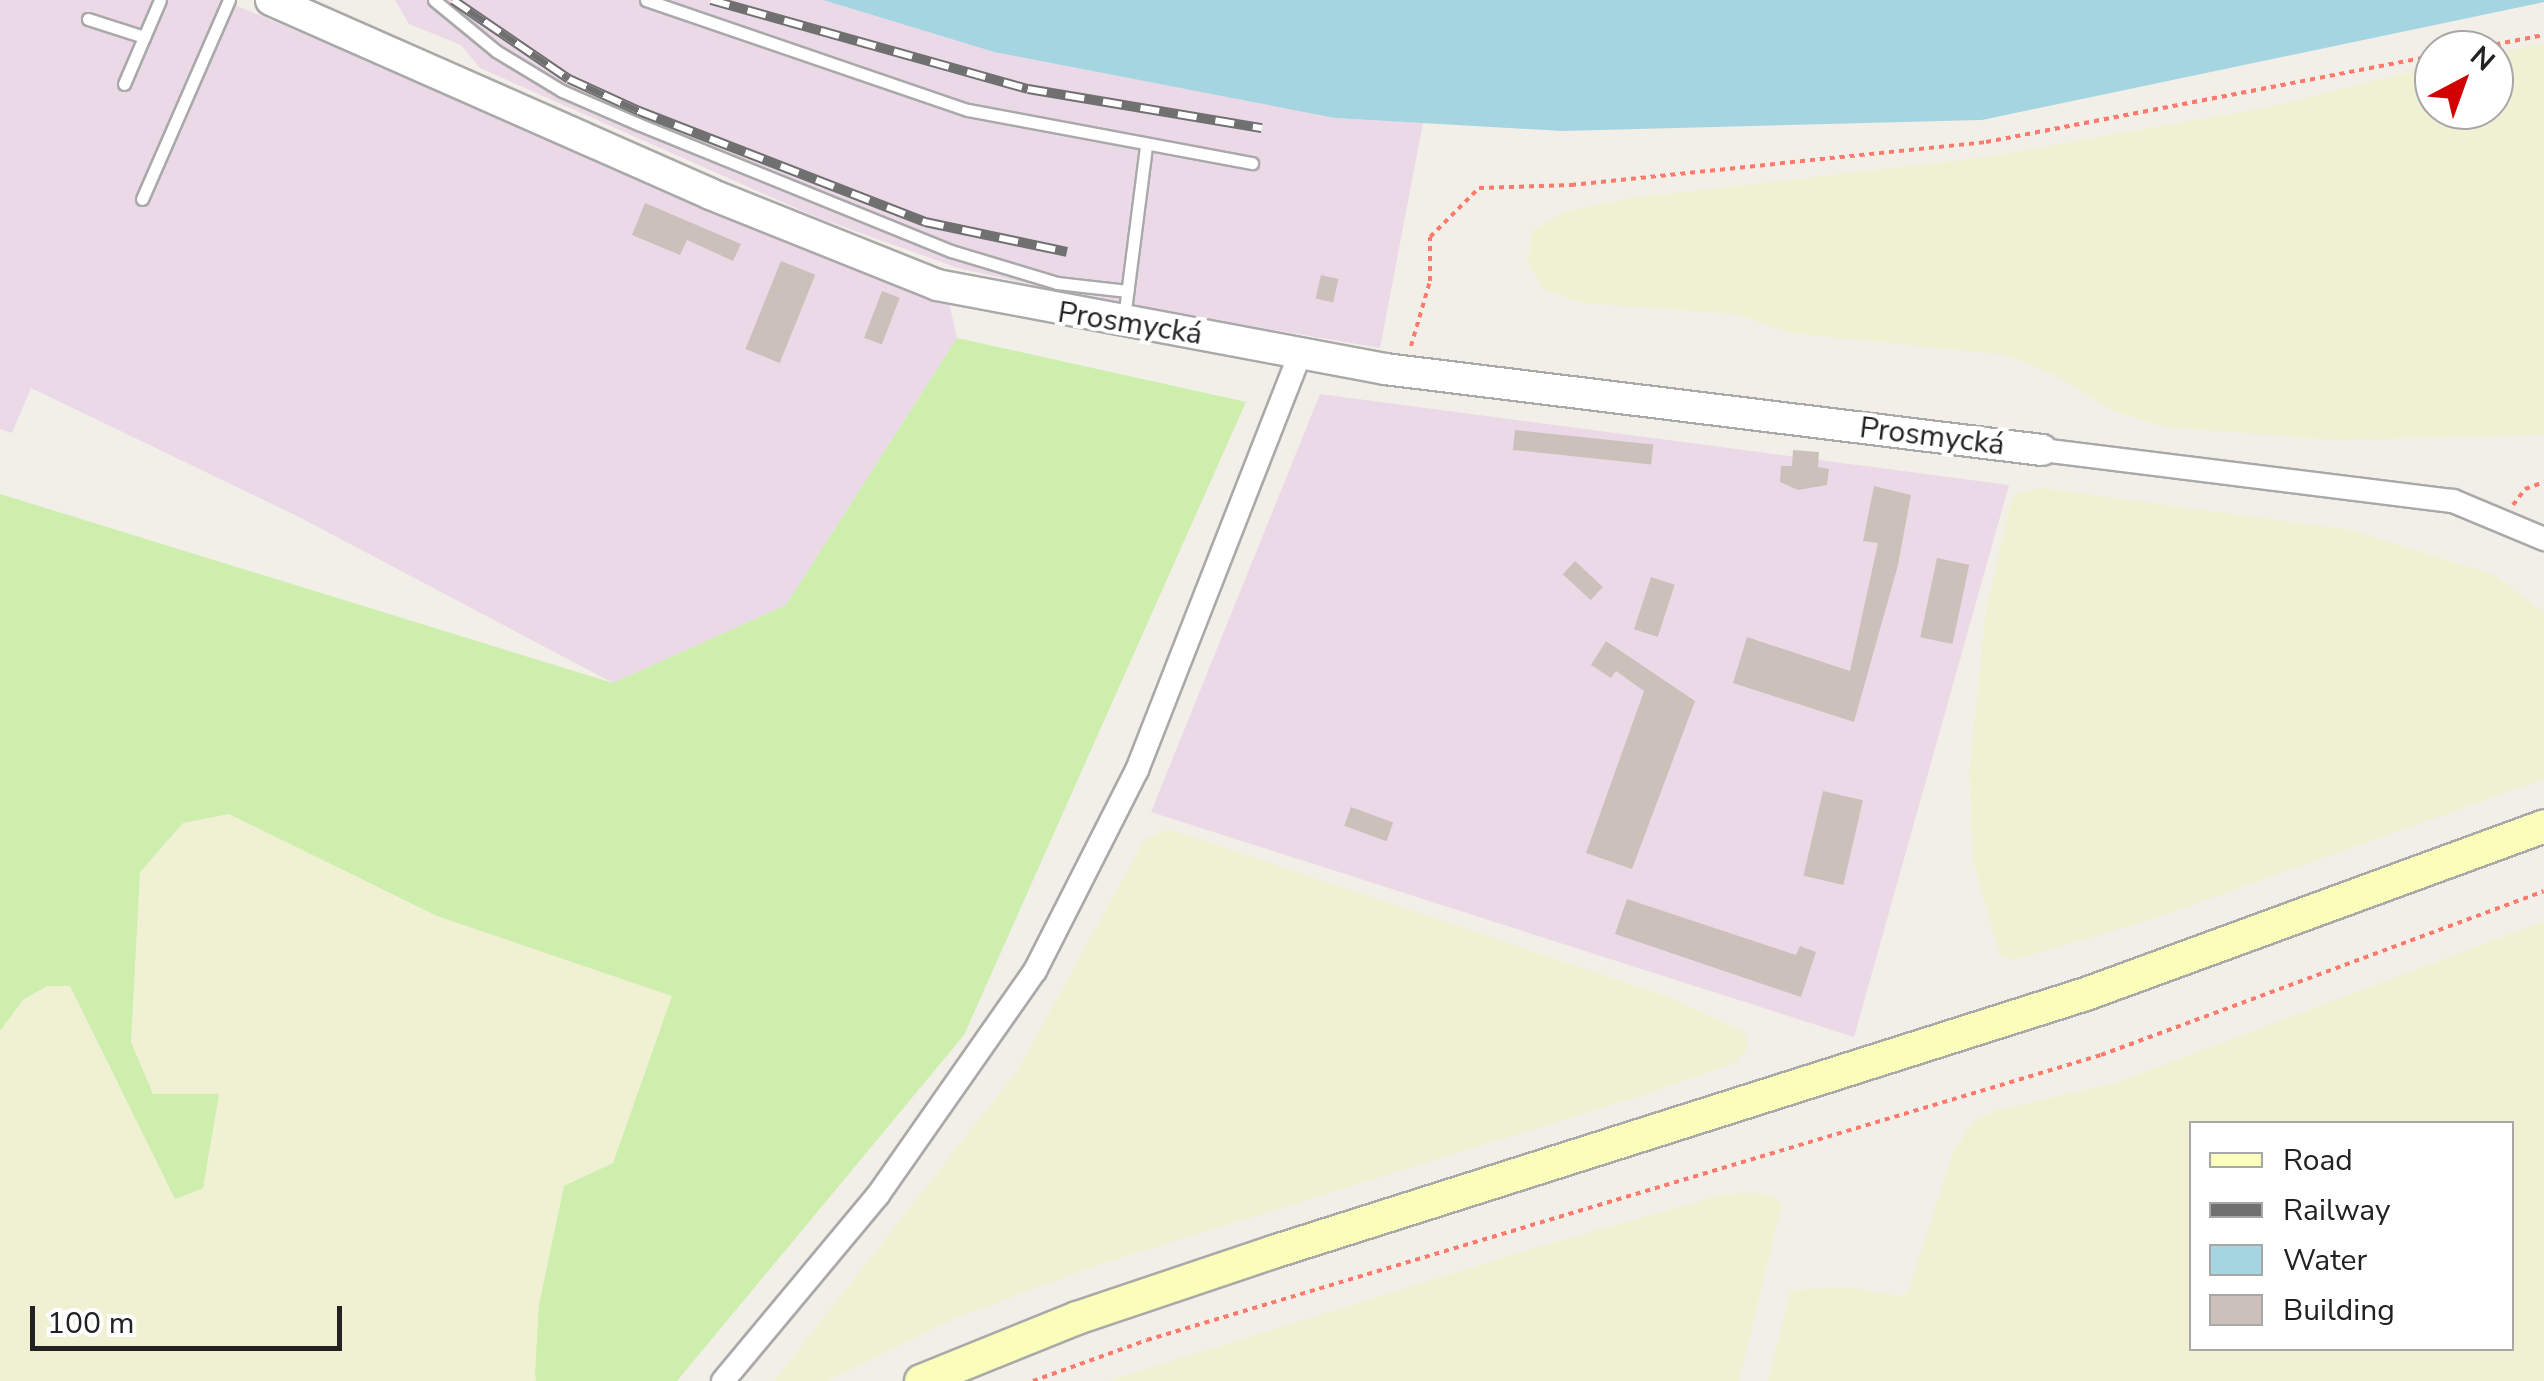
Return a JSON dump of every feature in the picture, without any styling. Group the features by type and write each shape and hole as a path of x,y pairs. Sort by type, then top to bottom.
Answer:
{"main road":[{"path":"921,1381 1060,1324 1273,1252 2086,994 2544,826"}],"street":[{"name":"Prosmycká","path":"271,0 710,194 938,285 1385,369 2042,450"},
{"path":"723,1381 878,1195 1035,971 1137,770 1300,354"},
{"path":"2042,450 2453,501 2504,517 2544,539"}],"lane":[{"path":"124,84 160,0"},
{"path":"142,199 230,0"},
{"path":"436,0 546,81 638,124 951,251 1057,284 1128,291"},
{"path":"646,0 968,110 1146,147 1252,163"},
{"path":"88,19 144,37"},
{"path":"1124,322 1146,147"}],"path":[{"path":"2514,41 2544,35"},
{"path":"1385,369 1410,348 1430,281 1430,237 1479,188 1571,186 1986,142 2414,60"},
{"path":"2504,517 2525,489 2544,482"},
{"path":"1033,1381 1165,1334 2136,1044 2544,891"}],"shaded area":[{"path":"0,0 223,0 949,302 957,338 786,605 613,683 299,517 31,388 12,433 0,429"},
{"path":"395,0 823,0 994,52 1336,118 1423,123 1380,348 1103,301 958,268 816,217 480,68 461,45 409,24"},
{"path":"1320,394 2009,485 1854,1037 1151,812"}],"green space":[{"path":"2544,43 2544,435 2337,440 2165,427 2113,411 2055,375 2006,355 1791,333 1735,314 1582,303 1544,289 1528,264 1532,231 1563,212 1633,198 1987,157 2269,107 2414,71 2414,130 2514,130 2514,50"},
{"path":"957,338 1246,402 964,1035 677,1381 536,1381 535,1373 539,1305 564,1186 613,1163 672,996 437,916 229,814 183,823 140,872 131,1042 153,1094 219,1094 203,1188 175,1199 70,986 47,986 23,1000 0,1031 0,494 613,683 786,605"},
{"path":"2042,488 2351,530 2495,575 2544,612 2544,779 2150,920 2013,960 2000,956 1973,861 1969,774 1986,611 2011,501 2018,493"},
{"path":"229,814 437,916 673,996 613,1163 564,1186 539,1305 536,1381 0,1381 0,1031 23,1001 47,986 70,986 174,1198 153,1094 131,1042 140,872 183,823"},
{"path":"1168,829 1667,996 1745,1032 1747,1049 1735,1063 1637,1097 1095,1266 956,1318 827,1381 774,1381 1017,1071 1144,840"},
{"path":"2544,921 2544,1381 1768,1381 1791,1290 1846,1287 1901,1296 1909,1289 1953,1152 1973,1122 1994,1111 2115,1083"},
{"path":"1724,1194 1770,1194 1782,1204 1739,1381 1107,1381 1537,1247"}],"water":[{"path":"823,0 2544,2 1982,120 1563,131 1335,118 994,52"}],"building":[{"path":"645,203 741,244 733,261 687,240 680,255 632,235"},
{"path":"781,261 815,275 780,363 745,349"},
{"path":"1321,275 1339,279 1333,302 1316,298"},
{"path":"882,291 900,298 882,344 864,338"},
{"path":"1515,430 1653,445 1651,464 1513,450"},
{"path":"1793,450 1819,452 1818,467 1829,469 1827,485 1798,490 1780,482 1781,466 1792,466"},
{"path":"1874,486 1911,495 1898,565 1854,722 1733,683 1747,637 1850,671 1878,543 1863,541"},
{"path":"1937,558 1969,565 1952,644 1920,637"},
{"path":"1575,561 1603,587 1591,600 1563,574"},
{"path":"1651,577 1675,585 1658,637 1634,629"},
{"path":"1606,641 1695,701 1632,869 1586,853 1644,691 1616,671 1611,678 1591,665"},
{"path":"1823,791 1863,800 1843,885 1803,876"},
{"path":"1351,807 1393,822 1386,841 1344,826"},
{"path":"1627,899 1796,955 1800,946 1816,952 1801,997 1615,934"}],"railway":[{"path":"453,0 569,79 639,111 925,222 1067,252"},
{"path":"711,0 1028,89 1262,128"}]}
